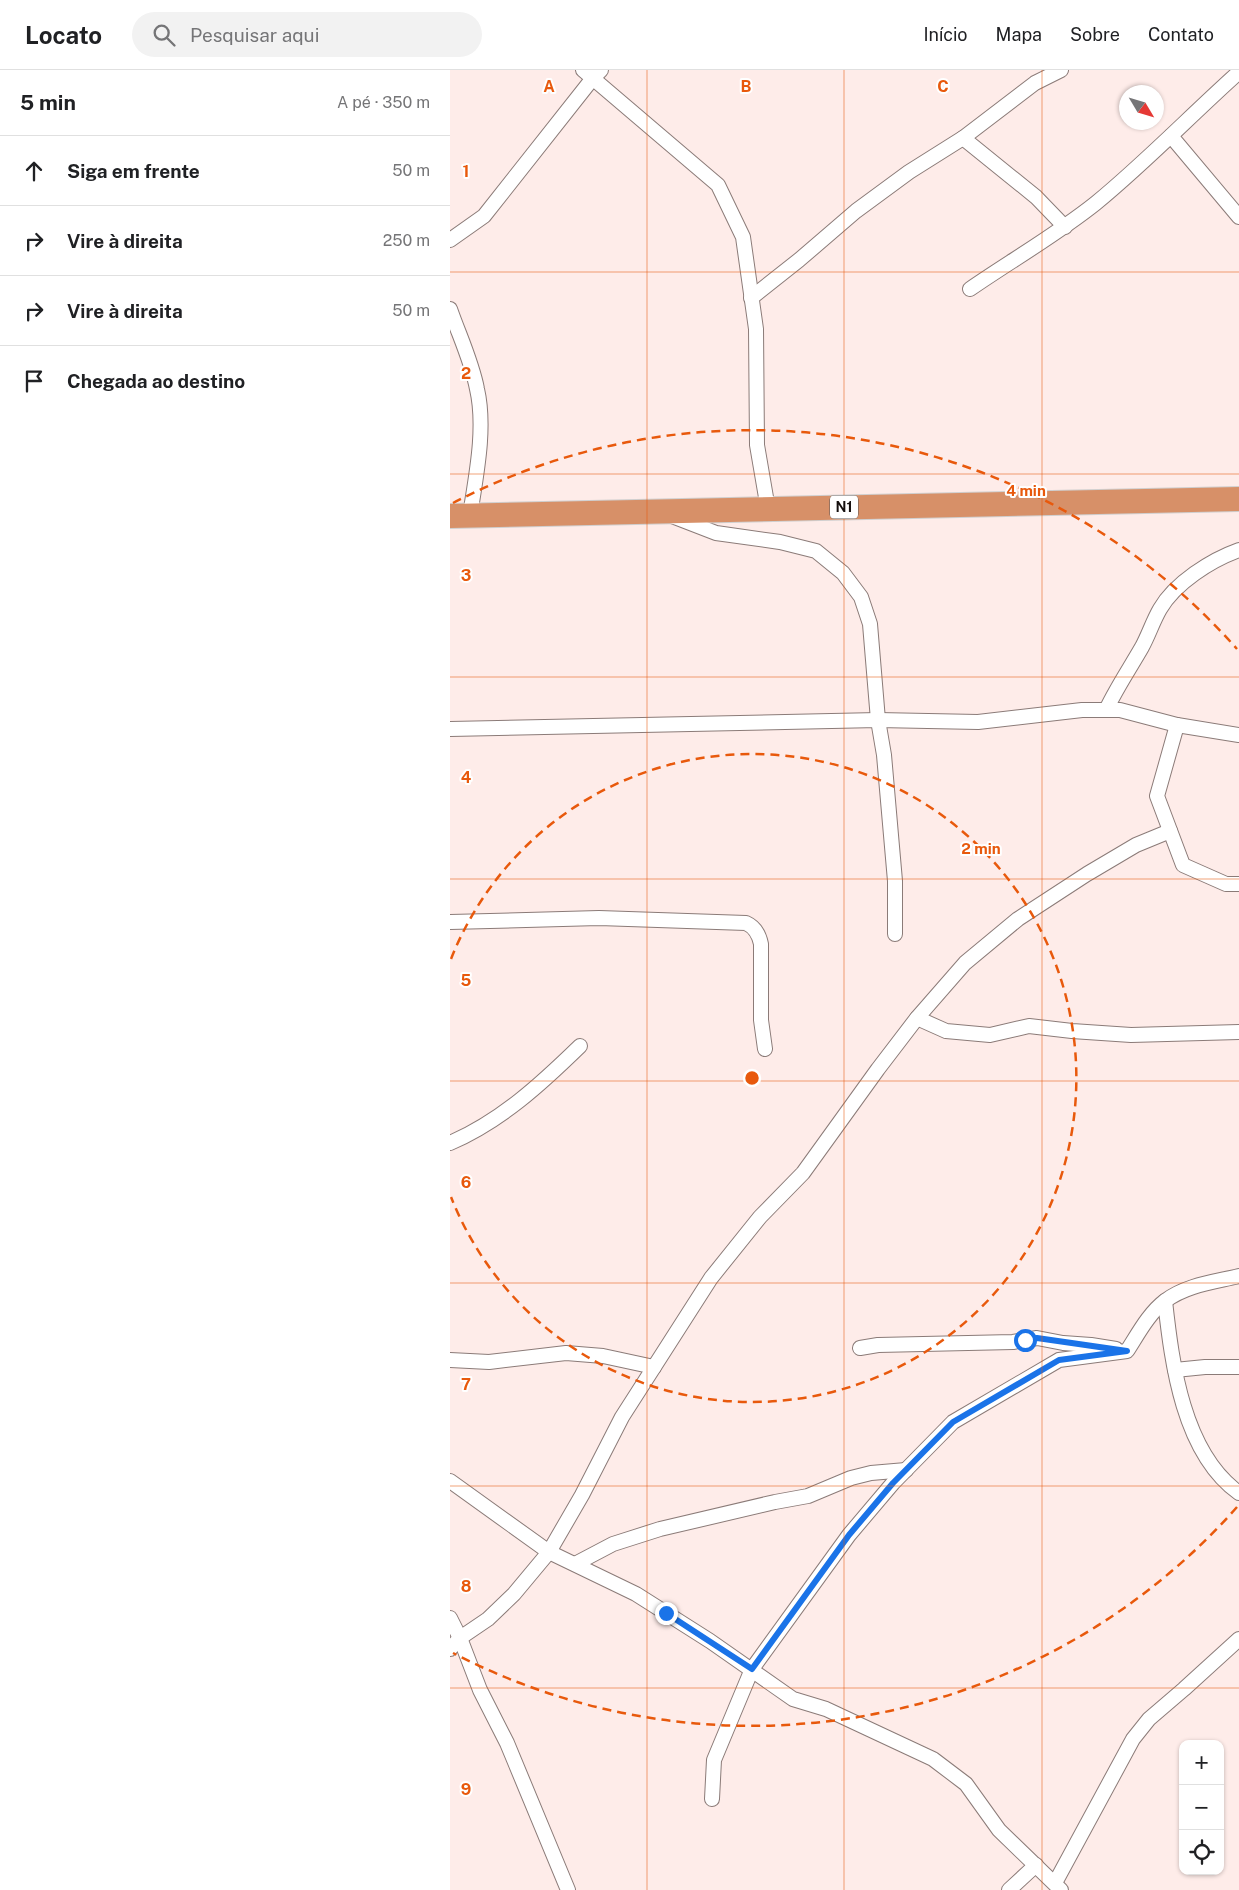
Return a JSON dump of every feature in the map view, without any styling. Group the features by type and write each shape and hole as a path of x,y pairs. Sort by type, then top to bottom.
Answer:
{"highway":[{"name":"N1","path":"460,516 1239,499"}],"street":[{"path":"751,298 856,211 909,172 963,138 1035,83 1061,70"},
{"path":"970,289 1065,227 1136,170 1239,72"},
{"path":"450,240 484,216 592,73 718,185 743,237 756,329 757,445 768,509"},
{"path":"1171,136 1239,217"},
{"path":"963,138 1036,197 1065,227"},
{"path":"450,309 477,389 480,407 477,470 460,516"},
{"path":"658,511 716,533 780,542 816,551 831,562 852,584 861,597 870,624 878,720 884,755 895,881 895,934"},
{"path":"1106,710 1120,681 1141,648 1160,609 1169,596 1194,574 1239,550"},
{"path":"450,729 878,720 978,722 1082,710 1120,710 1177,725 1239,735"},
{"path":"1177,725 1157,796 1170,831 1184,865 1226,884 1239,884"},
{"path":"450,1649 460,1638 488,1618 514,1594 549,1552 582,1495 622,1417 711,1278 760,1217 803,1173 917,1018 965,963 1018,919 1136,845 1170,831"},
{"path":"450,922 599,918 746,923 752,926 759,935 761,944 761,1020 765,1049"},
{"path":"917,1018 946,1031 990,1035 1029,1026 1131,1035 1239,1032"},
{"path":"450,1143 504,1113 524,1098 580,1046"},
{"path":"712,1799 714,1760 752,1669 849,1535 906,1470 953,1422 1059,1360 1127,1351 1151,1315 1165,1301 1192,1287 1239,1276"},
{"path":"1165,1301 1172,1360 1194,1435 1209,1461 1228,1485 1239,1492"},
{"path":"860,1348 1013,1342 1037,1338 1127,1351"},
{"path":"450,1360 489,1362 566,1354 602,1356 654,1367"},
{"path":"1175,1370 1205,1367 1239,1367"},
{"path":"575,1564 613,1544 660,1530 774,1502 808,1496 851,1478 871,1473 906,1470"},
{"path":"450,1482 549,1552 636,1594 752,1669 793,1699 826,1709 933,1759 966,1784 1000,1830 1058,1887 1133,1739 1148,1719 1239,1639"},
{"path":"450,1618 460,1638 480,1690 507,1743 568,1890"},
{"path":"1009,1890 1036,1865"}],"route":[{"path":"666,1613 752,1669 849,1535 893,1483 953,1422 1059,1360 1127,1351 1092,1344 1063,1343 1037,1338 1025,1340"}]}
